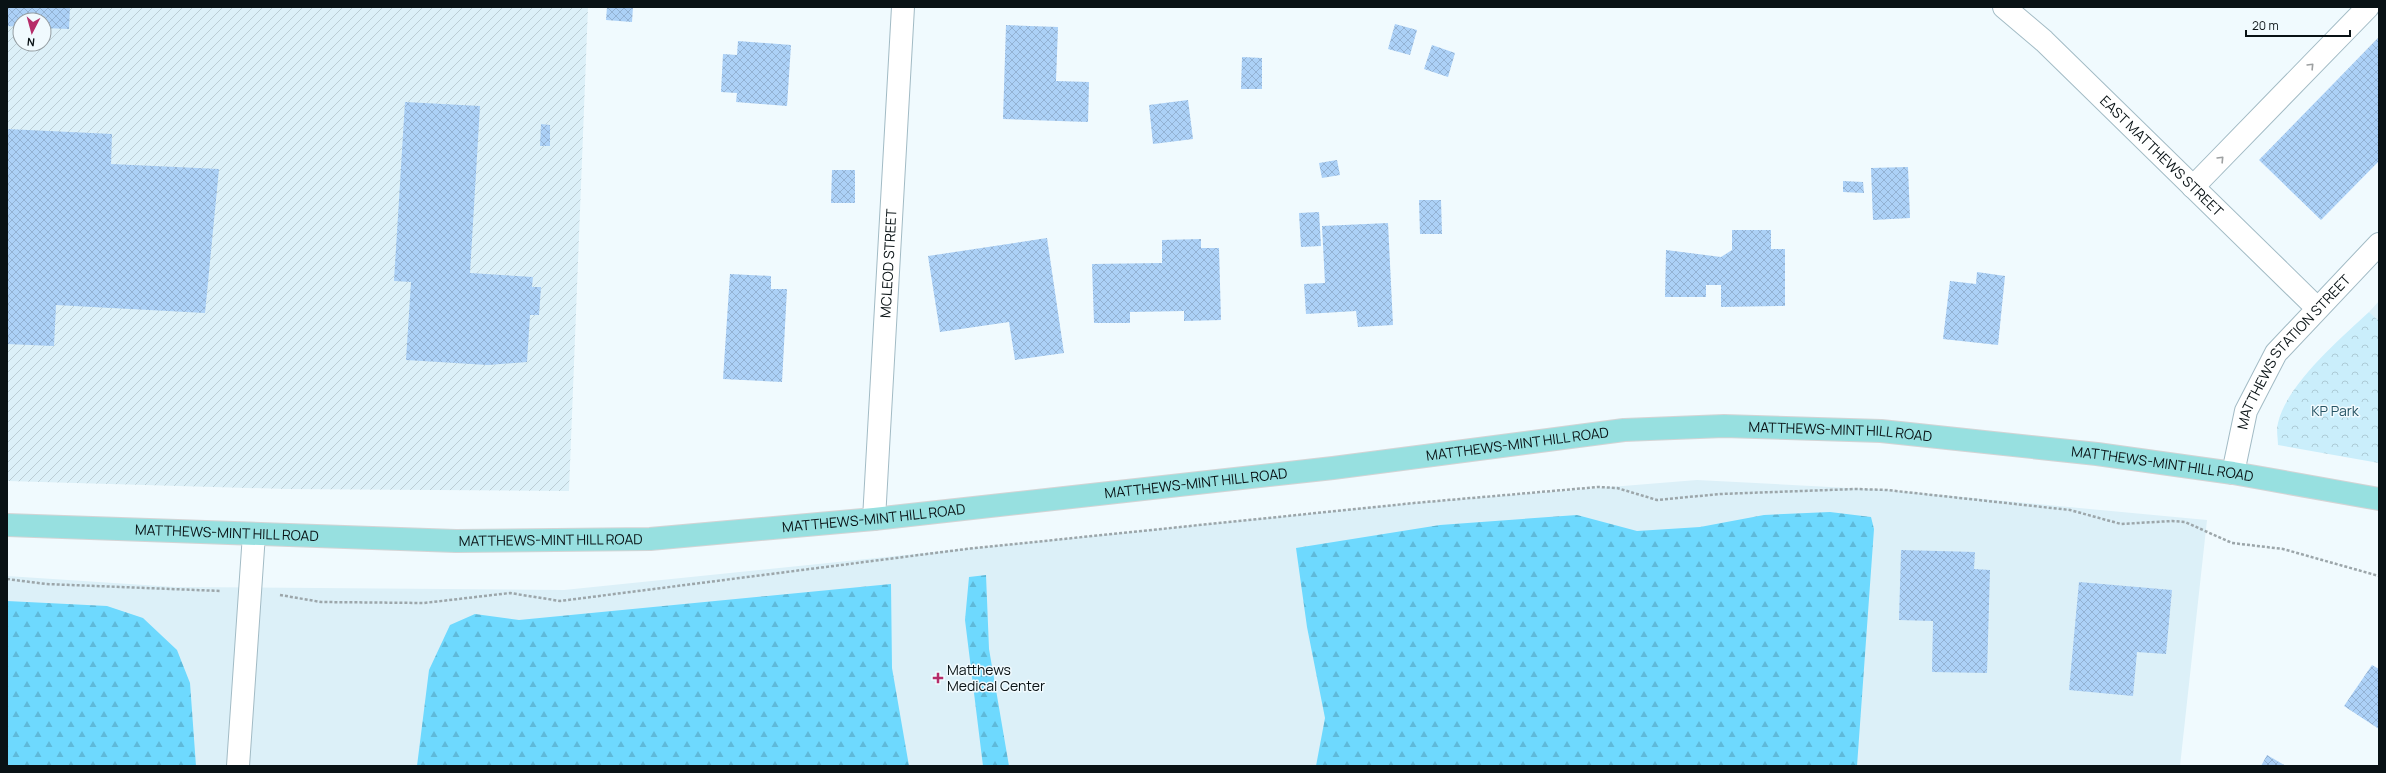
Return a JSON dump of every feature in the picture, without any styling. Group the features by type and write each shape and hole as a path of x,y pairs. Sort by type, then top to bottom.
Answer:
{"main road":[{"name":"MATTHEWS-MINT HILL ROAD","path":"7,525 456,541 650,539 874,519 1333,468 1624,430 1724,426 1881,431 2097,454 2233,473 2379,500"}],"street":[{"name":"MCLEOD STREET","path":"874,519 903,7"},
{"name":"EAST MATTHEWS STREET","path":"2004,7 2044,41 2317,308"},
{"path":"2193,187 2368,7"},
{"name":"MATTHEWS STATION STREET","path":"2233,473 2246,411 2276,353 2379,244"},
{"path":"238,766 254,534"}],"path":[{"path":"286,595 321,602 424,603 510,593 560,602 974,548 1414,503 1598,487 1617,488 1657,500 1720,494 1856,489 1887,490 2070,510 2121,524 2172,520 2185,522 2232,543 2283,550 2379,576"},
{"path":"7,579 46,584 210,591"}],"shaded area":[{"path":"7,7 588,7 569,491 286,489 7,481"},
{"path":"2379,301 2379,321 2369,312"},
{"name":"Matthews Medical Center","path":"1697,480 1887,490 2207,520 2180,766 7,766 7,576 175,587 564,590 1414,503"}],"green space":[{"name":"KP Park","path":"2369,312 2379,321 2379,463 2278,445 2278,423 2283,408 2292,393 2316,363"},
{"path":"1830,512 1871,517 1874,529 1857,766 1316,766 1325,718 1307,627 1296,548 1440,525 1577,515 1637,531 1700,527 1764,515"},
{"path":"986,575 989,649 1009,766 983,766 965,620 969,577"},
{"path":"891,584 892,668 909,766 417,766 429,670 450,625 475,614 519,620"},
{"path":"7,601 107,606 143,618 177,650 190,683 196,766 7,766"}],"building":[{"path":"7,7 70,7 69,29 52,28 52,12 12,12 12,26 7,26"},
{"path":"607,7 633,7 632,22 606,20"},
{"path":"1395,24 1417,30 1410,55 1388,49"},
{"path":"1006,25 1058,27 1056,81 1089,82 1088,122 1003,119"},
{"path":"2379,37 2379,161 2321,220 2259,160"},
{"path":"738,41 791,45 787,106 736,102 737,93 721,92 723,54 737,55"},
{"path":"1432,45 1455,53 1448,77 1424,69"},
{"path":"1242,57 1262,58 1262,89 1241,89"},
{"path":"1188,100 1193,139 1153,144 1149,105"},
{"path":"405,102 480,106 470,273 533,277 532,287 541,287 539,315 530,315 527,362 488,365 406,360 411,282 394,281"},
{"path":"541,124 550,125 550,146 540,146"},
{"path":"7,129 112,134 111,164 219,169 205,313 56,305 54,346 7,344"},
{"path":"1337,160 1340,175 1322,178 1319,163"},
{"path":"1908,167 1910,218 1873,220 1871,168"},
{"path":"832,170 855,170 855,203 831,203"},
{"path":"1843,181 1863,182 1864,193 1843,192"},
{"path":"1419,200 1441,200 1442,234 1420,234"},
{"path":"1319,212 1321,246 1301,247 1299,213"},
{"path":"1388,223 1393,325 1358,327 1356,311 1306,314 1304,284 1325,283 1322,226"},
{"path":"1732,230 1771,230 1771,249 1785,249 1785,306 1721,307 1721,285 1706,285 1706,297 1665,297 1666,250 1721,257 1732,250"},
{"path":"1047,238 1064,353 1015,360 1009,322 940,332 928,256"},
{"path":"1201,239 1201,248 1219,248 1221,320 1184,321 1184,311 1130,312 1130,323 1094,323 1092,264 1162,263 1162,240"},
{"path":"1977,272 2005,276 1998,345 1943,339 1950,281 1976,284"},
{"path":"730,274 771,276 771,289 787,289 782,382 723,379"},
{"path":"1901,550 1975,552 1974,569 1990,570 1987,673 1932,672 1933,621 1899,620"},
{"path":"2079,582 2172,590 2166,654 2137,652 2133,696 2069,690"},
{"path":"2372,665 2379,669 2379,729 2344,706"},
{"path":"2267,755 2286,766 2261,766"}],"place":[{"name":"Matthews Medical Center","path":"938,678"}]}
